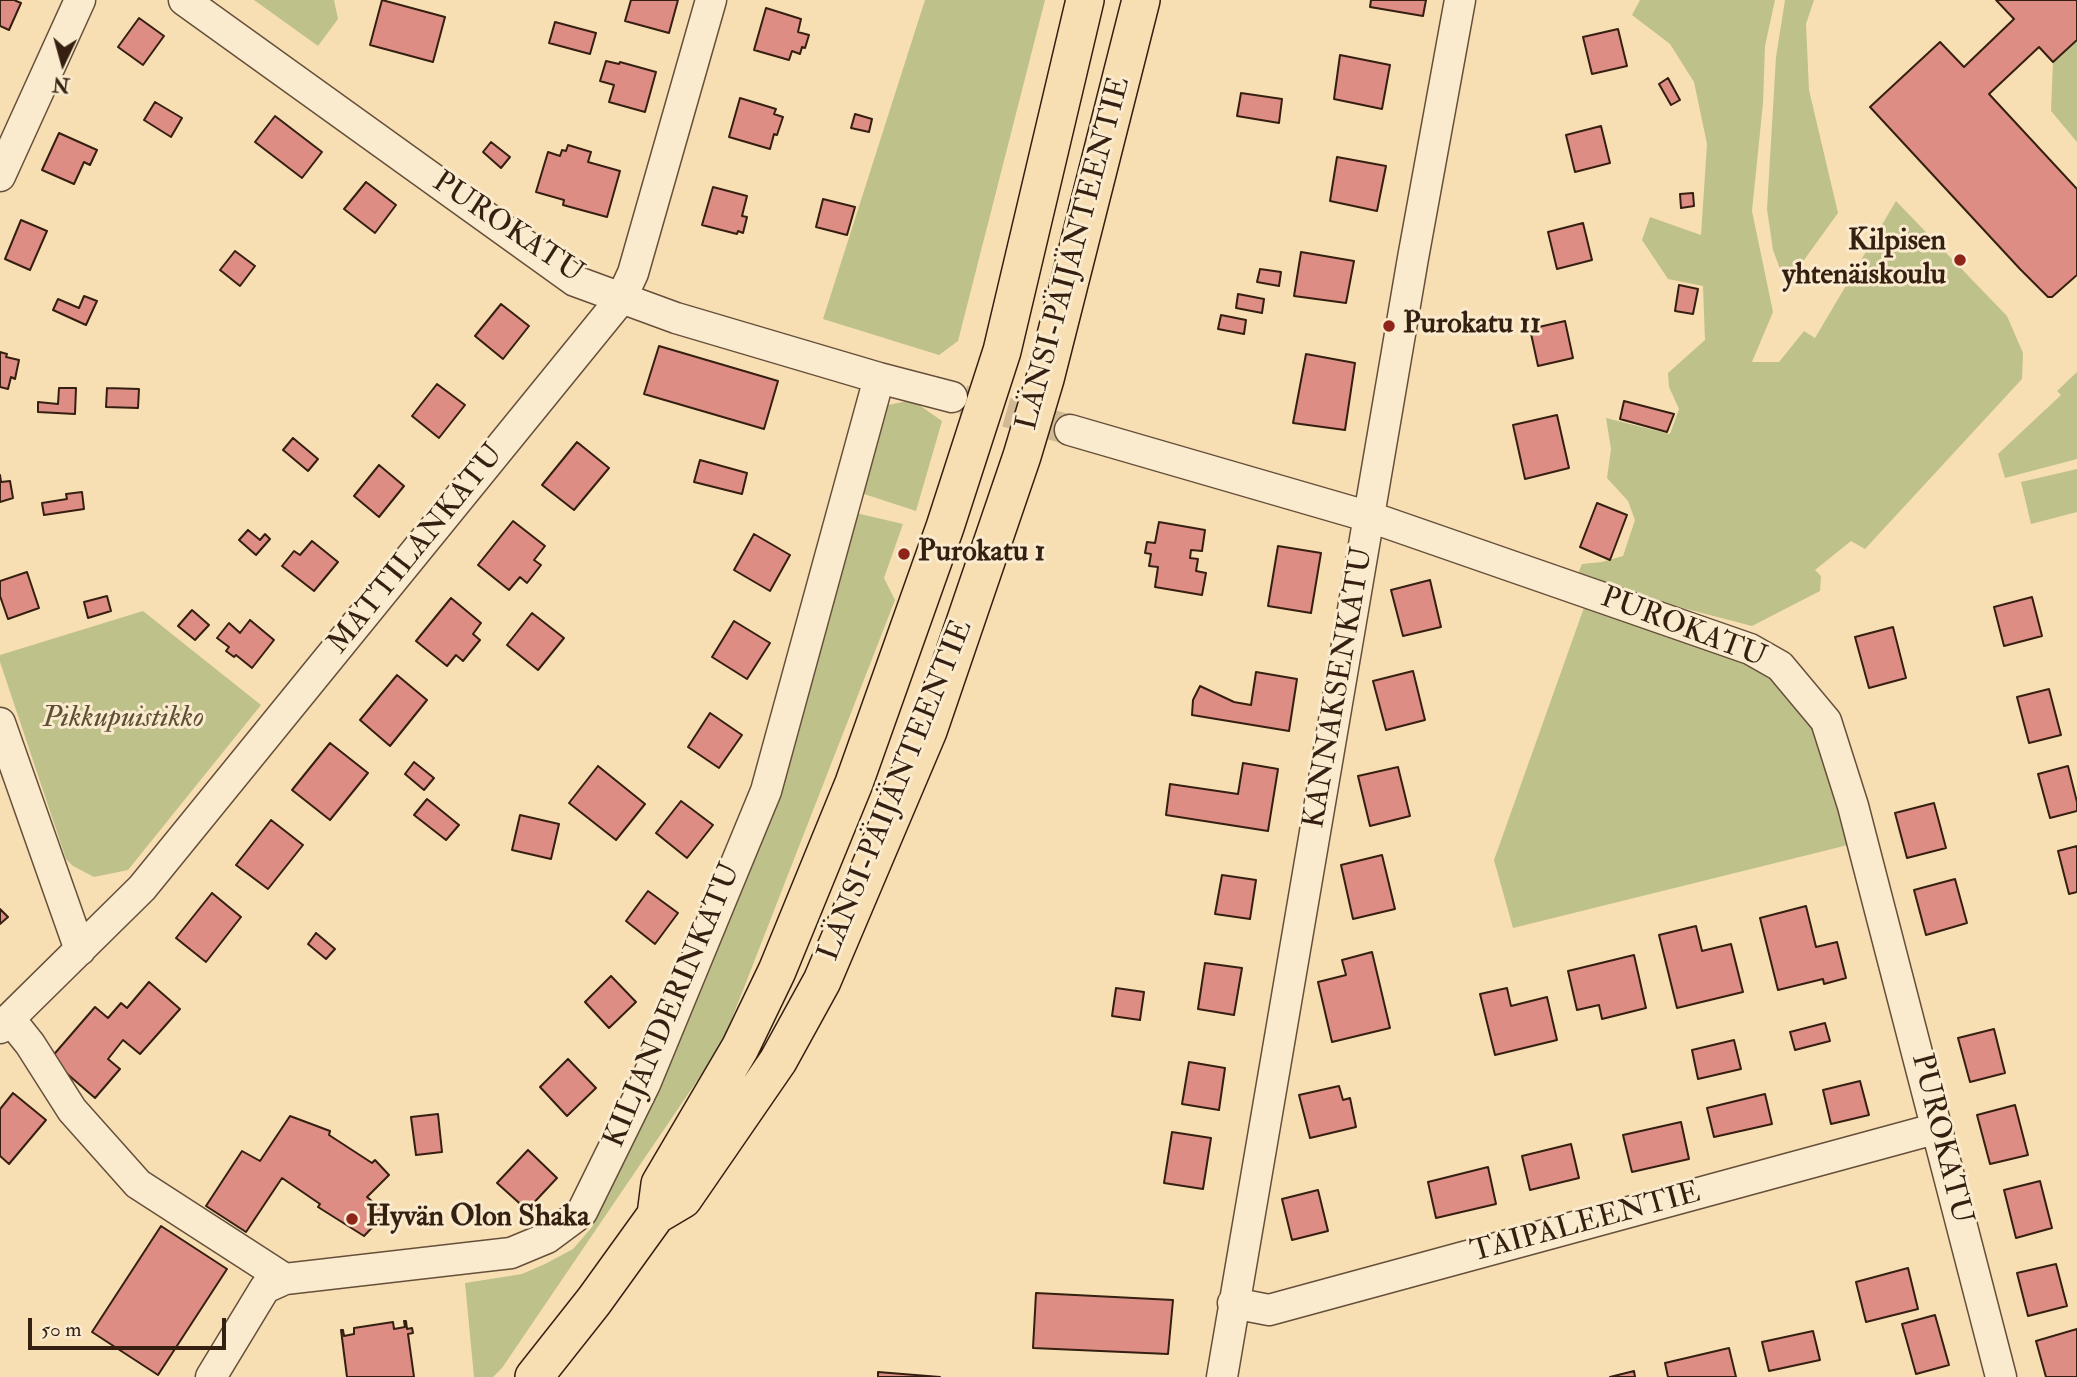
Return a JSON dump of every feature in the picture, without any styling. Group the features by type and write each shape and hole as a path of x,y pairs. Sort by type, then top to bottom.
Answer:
{"main road":[{"name":"LÄNSI-PÄIJÄNTEENTIE","path":"656,1215 660,1184 740,1048 777,971 854,783 945,527 1002,351 1085,0"},
{"name":"LÄNSI-PÄIJÄNTEENTIE","path":"534,1377 594,1301 656,1215 683,1199 778,1061 822,981 928,730 1017,469 1045,379 1141,0"}],"street":[{"path":"0,176 80,0"},
{"name":"PUROKATU","path":"184,0 575,281 676,318 952,397"},
{"name":"MATTILANKATU","path":"5,1023 142,888 621,299 633,273 711,0"},
{"name":"KANNAKSENKATU","path":"1222,1377 1460,0"},
{"name":"KILJANDERINKATU","path":"285,1279 511,1254 547,1238 582,1212 645,1084 766,791 879,378"},
{"name":"PUROKATU","path":"1070,430 1370,517 1750,649 1780,666 1826,721 1853,806 2001,1377"},
{"path":"0,723 80,950"},
{"path":"5,1023 30,1044 72,1110 138,1184 285,1279"},
{"name":"TAIPALEENTIE","path":"1233,1303 1269,1310 1938,1128"},
{"path":"211,1377 265,1288 285,1279"}],"green space":[{"path":"254,0 334,0 338,19 318,46"},
{"path":"925,0 1045,0 958,341 939,355 823,319"},
{"path":"1640,0 1775,0 1765,46 1763,103 1752,211 1773,312 1752,362 1779,362 1804,331 1815,338 1896,201 2007,316 2023,353 2022,379 1865,549 1851,541 1815,570 1821,576 1820,591 1752,626 1602,587 1577,576 1582,564 1623,556 1635,520 1628,501 1607,478 1611,449 1606,418 1670,434 1679,409 1669,387 1668,373 1705,340 1703,286 1668,279 1642,240 1650,217 1701,235 1707,144 1694,82 1670,44 1632,15"},
{"path":"1785,0 1814,0 1806,24 1809,90 1838,213 1786,285 1773,250 1767,209 1776,57"},
{"path":"2077,40 2077,142 2051,111 2053,62"},
{"path":"2077,372 2077,459 2005,478 1998,454 2061,395 2057,391"},
{"path":"912,400 942,421 916,511 861,493 879,407"},
{"path":"2077,469 2077,512 2031,524 2021,482"},
{"path":"856,513 903,524 884,578 895,600 722,1044 502,1368 493,1377 474,1377 465,1283 522,1274 545,1264 573,1249 592,1227"},
{"path":"1586,602 1737,656 1775,676 1819,732 1848,845 1513,928 1494,860"},
{"name":"Pikkupuistikko","path":"143,611 261,705 128,870 94,877 73,866 66,859 0,662 0,655"}],"building":[{"path":"0,0 21,3 9,30 0,26"},
{"path":"382,0 445,17 433,62 370,45"},
{"path":"631,0 678,0 669,33 625,21"},
{"path":"1371,0 1426,0 1423,16 1370,7"},
{"name":"Kilpisen yhtenäiskoulu","path":"1996,0 2077,0 2077,40 2053,62 2039,47 1989,94 2077,189 2077,275 2052,297 2048,297 2020,269 1870,107 1940,42 1964,67 2014,19"},
{"path":"766,8 801,19 798,32 809,35 800,54 792,51 789,60 754,50"},
{"path":"139,18 164,36 143,65 118,47"},
{"path":"555,22 596,33 590,54 549,43"},
{"path":"1618,29 1627,66 1592,74 1583,37"},
{"path":"1340,55 1390,65 1382,109 1334,99"},
{"path":"606,61 656,72 645,112 609,102 614,85 600,81"},
{"path":"1668,78 1680,100 1671,105 1659,84"},
{"path":"1241,93 1282,99 1279,123 1237,116"},
{"path":"740,98 776,109 774,114 783,117 770,149 729,137"},
{"path":"155,102 182,118 171,137 144,120"},
{"path":"855,114 872,119 869,132 851,128"},
{"path":"275,116 322,152 302,178 255,142"},
{"path":"1601,126 1610,163 1575,172 1566,135"},
{"path":"59,133 97,150 90,165 84,162 74,184 42,170"},
{"path":"491,142 510,157 501,168 483,152"},
{"path":"568,145 591,152 588,162 620,171 607,217 563,205 564,200 536,192 548,152 560,156"},
{"path":"1337,157 1386,166 1377,211 1330,201"},
{"path":"366,182 396,205 375,233 344,209"},
{"path":"713,187 747,196 742,216 747,217 743,233 738,231 737,234 702,225"},
{"path":"1693,193 1694,206 1681,208 1680,194"},
{"path":"823,199 855,207 847,235 816,227"},
{"path":"21,220 47,231 30,270 5,259"},
{"path":"1583,223 1592,260 1557,269 1548,232"},
{"path":"235,251 255,266 240,286 220,270"},
{"path":"1301,252 1354,261 1346,303 1294,296"},
{"path":"1260,269 1281,272 1279,286 1257,282"},
{"path":"1679,285 1698,289 1693,314 1675,311"},
{"path":"1238,294 1264,299 1262,313 1236,308"},
{"path":"84,296 97,301 86,325 53,310 58,299 79,308"},
{"path":"501,304 529,326 503,359 475,336"},
{"path":"1221,315 1246,320 1244,334 1218,329"},
{"path":"1565,321 1573,358 1538,366 1530,329"},
{"path":"659,346 778,381 764,429 644,394"},
{"path":"0,352 7,354 6,357 19,360 15,379 11,377 8,389 0,387"},
{"path":"1306,354 1355,363 1345,430 1293,423"},
{"path":"437,384 465,405 439,438 412,416"},
{"path":"59,388 76,388 75,414 38,412 38,402 58,404"},
{"path":"107,388 139,389 138,408 106,407"},
{"path":"1624,401 1674,414 1667,432 1620,419"},
{"path":"1557,415 1569,468 1525,479 1513,425"},
{"path":"293,438 318,459 308,471 283,450"},
{"path":"577,442 609,468 574,510 542,485"},
{"path":"700,460 747,473 742,494 694,482"},
{"path":"379,465 404,486 379,517 354,496"},
{"path":"0,475 1,482 10,481 13,498 0,502"},
{"path":"82,492 84,509 44,515 42,503 67,499 66,494"},
{"path":"1597,503 1627,515 1610,560 1580,547"},
{"path":"513,521 545,546 534,560 541,565 527,583 520,577 509,590 478,565"},
{"path":"1159,522 1205,530 1202,551 1191,550 1190,558 1198,559 1196,571 1206,573 1202,595 1155,587 1158,567 1149,566 1151,554 1145,553 1147,542 1155,543"},
{"path":"248,530 260,540 265,534 270,539 256,555 239,540"},
{"path":"754,534 790,555 770,591 734,570"},
{"path":"312,541 338,562 314,591 282,566 294,551 300,555"},
{"path":"1278,546 1321,553 1311,613 1268,606"},
{"path":"27,572 39,608 8,619 0,596 0,581"},
{"path":"1430,580 1441,627 1403,636 1391,590"},
{"path":"107,596 111,611 88,618 84,602"},
{"path":"2032,597 2042,636 2004,646 1994,607"},
{"path":"451,598 481,623 473,634 480,640 463,661 456,655 447,666 416,641"},
{"path":"192,610 209,625 195,640 178,626"},
{"path":"532,613 564,638 538,670 507,645"},
{"path":"250,620 274,640 252,668 236,655 234,657 226,651 229,647 217,638 229,623 240,633"},
{"path":"734,621 770,643 747,679 712,657"},
{"path":"1893,627 1906,678 1869,688 1855,637"},
{"path":"1413,671 1425,720 1386,730 1373,681"},
{"path":"1256,672 1297,679 1289,731 1192,715 1193,700 1200,686 1234,702 1251,705"},
{"path":"397,675 427,700 390,746 360,720"},
{"path":"2049,689 2061,735 2029,743 2017,697"},
{"path":"710,713 742,735 719,768 688,747"},
{"path":"330,743 368,773 330,820 292,790"},
{"path":"414,762 434,778 424,790 405,774"},
{"path":"1243,763 1278,769 1268,831 1166,815 1170,784 1238,794"},
{"path":"598,766 645,804 616,840 569,803"},
{"path":"2068,766 2077,811 2050,818 2038,774"},
{"path":"1398,767 1410,816 1370,826 1358,776"},
{"path":"427,799 459,825 446,840 414,815"},
{"path":"681,801 713,825 687,858 656,833"},
{"path":"1934,803 1946,848 1907,858 1895,813"},
{"path":"520,815 559,824 551,859 512,850"},
{"path":"271,820 303,845 268,889 236,865"},
{"path":"2077,846 2077,892 2069,894 2058,851"},
{"path":"1382,855 1395,909 1353,919 1341,865"},
{"path":"1222,875 1256,880 1250,919 1215,914"},
{"path":"1955,879 1967,923 1926,935 1914,890"},
{"path":"648,891 678,913 655,944 626,921"},
{"path":"212,893 241,917 206,962 176,938"},
{"path":"1806,906 1816,947 1837,942 1846,978 1824,984 1823,979 1778,990 1760,918"},
{"path":"0,909 8,917 0,924"},
{"path":"1696,926 1702,951 1731,944 1743,992 1677,1008 1659,935"},
{"path":"316,933 335,949 326,959 308,944"},
{"path":"1372,952 1390,1028 1332,1042 1318,982 1346,975 1342,960"},
{"path":"1634,955 1646,1008 1602,1019 1599,1005 1577,1010 1568,971"},
{"path":"1205,963 1242,968 1234,1015 1198,1009"},
{"path":"611,976 636,1002 609,1028 585,1002"},
{"path":"149,982 180,1009 140,1054 123,1040 108,1059 120,1069 95,1098 50,1059 95,1007 108,1018 121,1003 127,1008"},
{"path":"1116,988 1144,992 1140,1020 1112,1016"},
{"path":"1507,988 1511,1006 1547,997 1557,1040 1495,1055 1480,994"},
{"path":"1825,1023 1830,1041 1795,1050 1790,1032"},
{"path":"1994,1029 2005,1073 1970,1082 1958,1038"},
{"path":"1734,1040 1741,1069 1698,1079 1692,1050"},
{"path":"568,1059 596,1088 567,1116 540,1087"},
{"path":"1189,1062 1225,1068 1219,1110 1182,1104"},
{"path":"1860,1081 1869,1115 1831,1124 1823,1090"},
{"path":"1339,1086 1343,1100 1350,1098 1356,1127 1310,1138 1299,1095"},
{"path":"13,1093 46,1120 9,1164 0,1156 0,1109"},
{"path":"1765,1094 1772,1124 1714,1137 1707,1108"},
{"path":"2015,1105 2028,1155 1990,1164 1977,1115"},
{"path":"438,1114 442,1152 416,1155 411,1117"},
{"path":"290,1116 330,1131 329,1135 372,1163 375,1160 389,1175 367,1197 386,1213 364,1236 318,1207 320,1204 282,1178 246,1232 206,1206 242,1151 260,1161"},
{"path":"1681,1122 1689,1159 1632,1172 1623,1135"},
{"path":"1172,1132 1211,1138 1203,1189 1164,1183"},
{"path":"1571,1144 1579,1178 1530,1190 1522,1156"},
{"path":"528,1150 557,1178 527,1210 497,1183"},
{"path":"1488,1167 1496,1204 1436,1218 1428,1182"},
{"path":"2040,1181 2052,1228 2016,1238 2004,1190"},
{"path":"1318,1190 1328,1231 1292,1240 1282,1199"},
{"path":"161,1226 227,1269 158,1375 92,1332"},
{"path":"2056,1264 2067,1306 2028,1316 2017,1273"},
{"path":"1908,1268 1918,1309 1866,1322 1856,1282"},
{"path":"1036,1293 1173,1300 1168,1354 1033,1348"},
{"path":"1935,1315 1949,1365 1916,1374 1902,1324"},
{"path":"404,1321 407,1329 412,1328 413,1333 408,1334 414,1377 347,1377 341,1330 344,1336 354,1334 354,1328 393,1322 394,1329 405,1327"},
{"path":"2077,1329 2077,1377 2046,1377 2036,1341"},
{"path":"1813,1331 1820,1360 1769,1371 1762,1342"},
{"path":"1729,1348 1736,1377 1668,1377 1665,1363"},
{"path":"1634,1371 1635,1377 1610,1377"},
{"path":"878,1372 940,1377 878,1377"}],"tunnel":[{"path":"963,400 1070,430"}],"place":[{"name":"Kilpisen yhtenäiskoulu","path":"1960,260"},
{"name":"Purokatu 11","path":"1389,326"},
{"name":"Purokatu 1","path":"904,554"},
{"name":"Hyvän Olon Shaka","path":"352,1219"}]}
